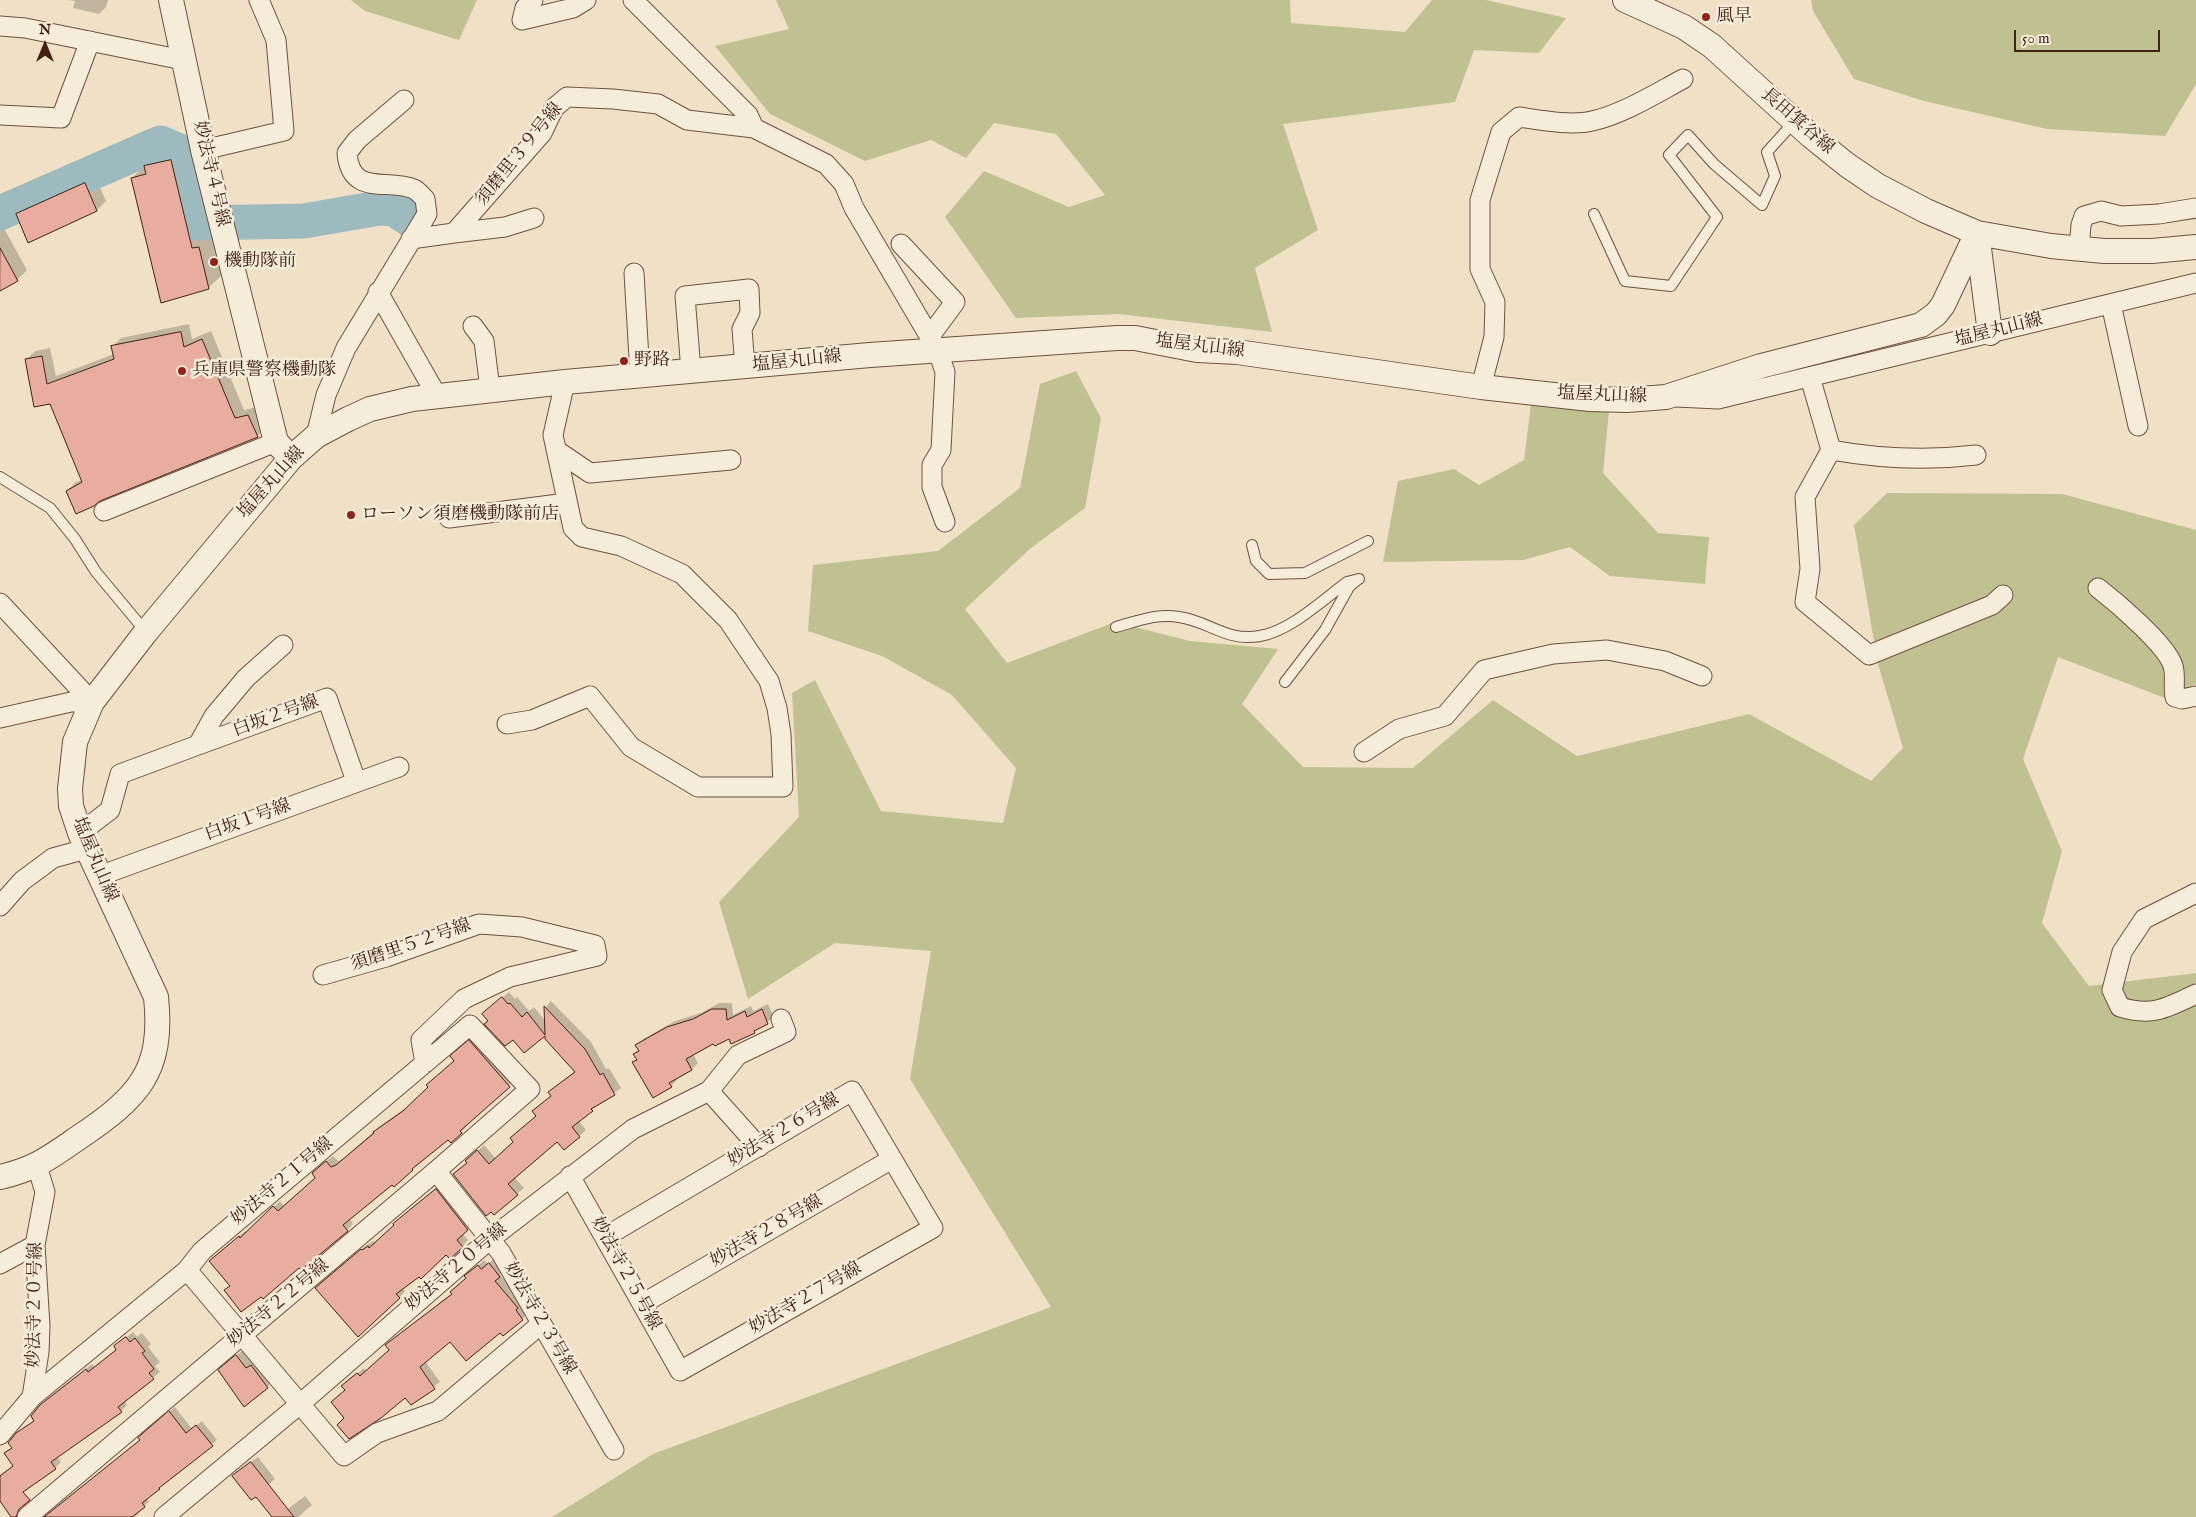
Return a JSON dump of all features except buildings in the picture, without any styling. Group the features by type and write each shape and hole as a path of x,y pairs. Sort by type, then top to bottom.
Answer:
{"street":[{"name":"妙法寺４号線","path":"171,0 203,150 284,450"},
{"path":"203,150 284,131 276,40 259,0"},
{"path":"533,0 525,8 522,20 573,8 586,0"},
{"path":"633,0 748,115 754,128 826,164 844,184 854,208 934,343 945,372 941,450 932,465 932,488 945,522"},
{"name":"長田箕谷線","path":"1625,0 1663,16 1712,46 1847,165 1878,186 1926,211 1976,233 2079,250 2130,252 2196,247"},
{"path":"0,26 25,28 183,60"},
{"path":"0,115 61,118 90,41"},
{"path":"1481,387 1494,338 1495,302 1480,269 1480,200 1501,132 1518,117 1552,122 1591,121 1640,102 1683,79"},
{"name":"須磨里３９号線","path":"454,233 542,133 554,108 568,97 658,104 687,120 754,128"},
{"path":"316,436 326,395 339,364 378,292 427,214 425,199 414,189 369,183 357,178 348,166 348,153 357,140 404,100"},
{"path":"2079,250 2081,225 2084,216 2101,211 2120,216 2159,214 2196,208"},
{"path":"411,239 505,227 534,218"},
{"path":"1976,233 1990,333"},
{"path":"1666,397 1761,366 1920,325 1936,314 1943,305 1976,233"},
{"path":"901,244 955,302 934,343"},
{"path":"634,273 640,376"},
{"name":"塩屋丸山線","path":"0,1177 37,1166 123,1105 144,1080 154,1058 158,1020 156,998 83,841 72,806 71,772 75,742 92,702 284,450 370,409 412,399 490,389 870,355 934,343 1117,338 1135,338 1196,350 1237,352 1481,387 1590,399 1628,400 1666,397 1718,399 2196,283"},
{"path":"691,372 685,296 749,289 750,313 742,329 745,367"},
{"path":"378,292 437,396"},
{"path":"2111,304 2138,426"},
{"path":"473,326 484,341 490,389"},
{"path":"1810,377 1831,450 1805,497 1810,570 1806,602 1869,655 1992,605 2003,595"},
{"path":"507,724 532,720 590,696 631,747 698,787 783,787 781,734 777,708 769,681 728,620 682,574 621,546 582,537 573,528 553,435 565,382"},
{"path":"104,511 284,450"},
{"path":"556,450 590,473 731,460"},
{"path":"1831,450 1874,457 1936,460 1976,455"},
{"path":"449,518 567,503"},
{"path":"2098,588 2130,601 2174,667 2175,698 2182,699 2196,696"},
{"path":"0,603 92,702"},
{"path":"0,906 22,881 53,858 83,841 110,810 120,774 198,745 214,716 246,678 283,645"},
{"path":"1364,752 1399,729 1445,716 1484,670 1544,656 1607,650 1665,662 1702,676"},
{"name":"白坂２号線","path":"198,745 327,698 356,781"},
{"path":"0,718 71,702 92,702"},
{"name":"白坂１号線","path":"99,876 356,781 399,767"},
{"path":"2196,893 2144,919 2122,952 2112,990 2120,1007 2138,1012 2165,1009 2196,994"},
{"name":"須磨里５２号線","path":"322,976 386,957 479,924 522,927 594,945 597,956 510,977 464,1000 420,1040 425,1063"},
{"path":"759,1146 709,1091 738,1054 786,1032 781,1019"},
{"name":"妙法寺２１号線","path":"32,1397 187,1270 202,1251 470,1025 530,1089"},
{"name":"妙法寺２２号線","path":"27,1517 436,1171 530,1089"},
{"name":"妙法寺２０号線","path":"164,1517 300,1404 489,1240 570,1176 633,1129 709,1091"},
{"name":"妙法寺２６号線","path":"605,1237 852,1091 933,1228"},
{"name":"妙法寺２８号線","path":"642,1304 892,1159"},
{"name":"妙法寺２０号線","path":"32,1397 39,1352 40,1326 35,1245 45,1192 37,1166"},
{"name":"妙法寺２３号線","path":"436,1171 501,1253 614,1450"},
{"name":"妙法寺２５号線","path":"570,1176 680,1371"},
{"name":"妙法寺２７号線","path":"680,1371 933,1228"},
{"path":"0,1264 35,1245"},
{"path":"187,1270 344,1456 377,1433 438,1411 541,1324"},
{"path":"0,1435 32,1397"}],"lane":[{"path":"1594,214 1625,281 1671,286 1717,217 1669,155 1688,135 1714,164 1762,205 1775,176 1767,152 1795,121"},
{"path":"0,477 50,508 76,539 96,572 146,632"},
{"path":"1252,545 1256,561 1269,574 1305,573 1368,541"},
{"path":"1116,628 1153,616 1181,617 1233,636 1260,636 1285,627 1347,582 1359,578 1349,587 1325,630 1285,682"}],"green space":[{"path":"351,0 477,0 459,40 365,11"},
{"path":"776,0 1290,0 1291,23 1405,32 1432,0 1486,0 1566,18 1539,53 1474,50 1455,102 1283,124 1318,230 1255,268 1272,332 1119,314 1016,318 945,217 984,171 1069,207 1105,195 1056,134 994,123 966,158 931,140 865,161 770,114 715,46 789,29"},
{"path":"1811,0 2196,0 2196,84 2165,136 2047,129 1924,101 1854,79 1813,11"},
{"path":"1076,371 1101,418 1085,508 1031,548 965,609 1007,663 1115,622 1190,641 1278,649 1242,704 1303,767 1413,768 1493,700 1577,756 1749,714 1871,781 1903,748 1878,664 1854,525 1887,493 2062,494 2196,530 2196,684 2165,698 2058,657 2023,759 2062,851 2042,923 2089,986 2196,973 2196,1517 552,1517 653,1454 1051,1307 910,1079 931,951 835,943 748,999 719,902 799,817 792,693 815,680 881,811 1003,823 1016,768 952,695 882,656 808,631 813,565 938,551 1020,488 1040,384"},
{"path":"1531,404 1609,411 1603,473 1658,533 1709,537 1705,584 1610,576 1570,547 1523,560 1383,562 1398,481 1454,469 1479,485 1524,460"}],"waterway":[{"path":"0,213 160,143 179,151 184,159 197,223 304,221 379,208 394,209 412,221"}],"place":[{"name":"風早","path":"1706,17"},
{"name":"機動隊前","path":"214,262"},
{"name":"野路","path":"624,361"},
{"name":"兵庫県警察機動隊","path":"182,371"},
{"name":"ローソン須磨機動隊前店","path":"351,515"}]}
